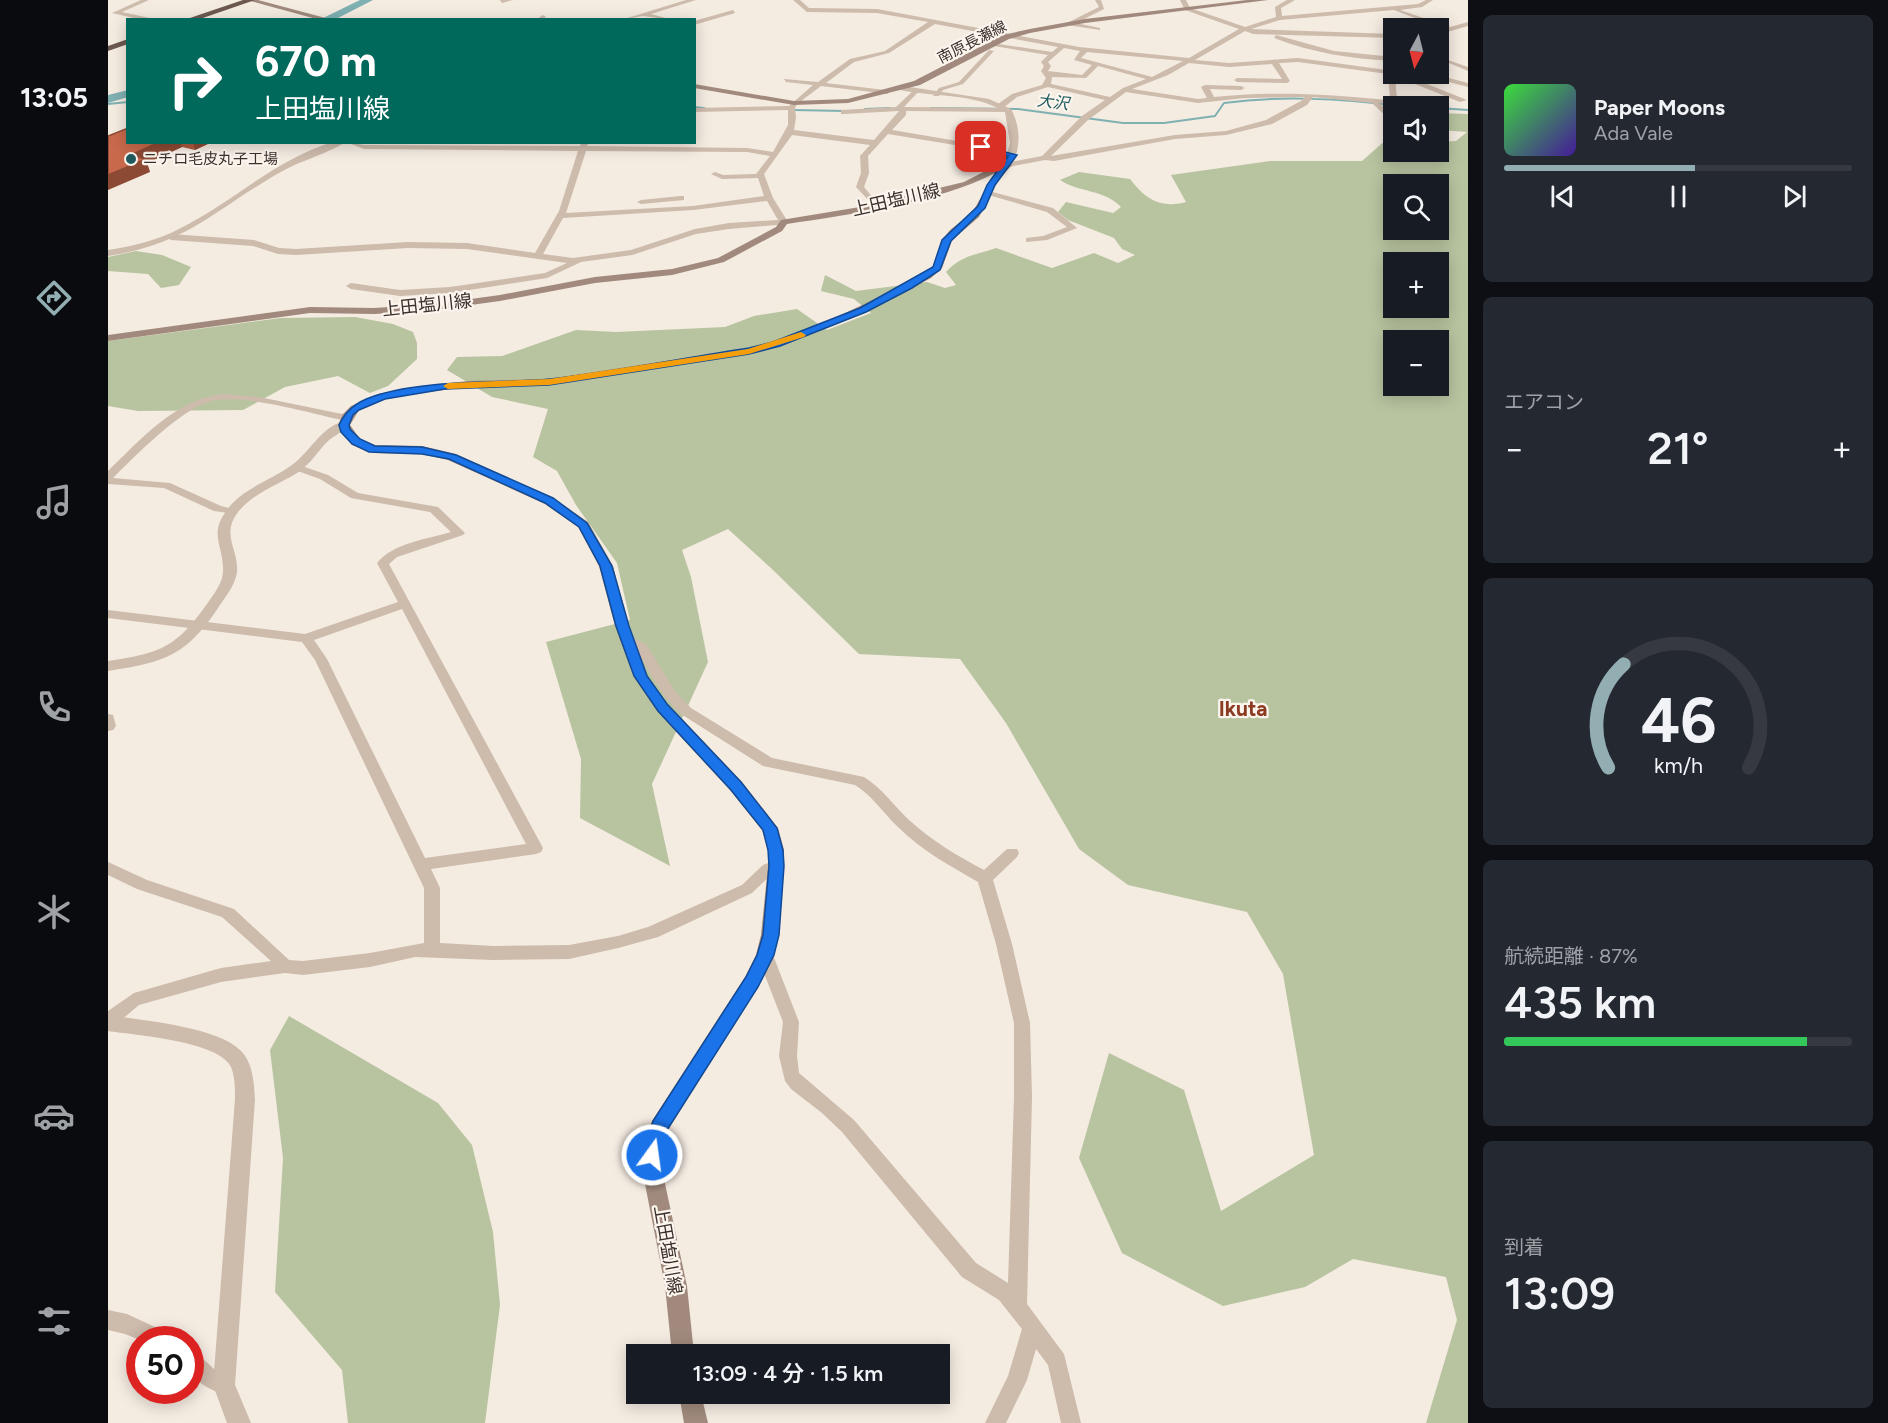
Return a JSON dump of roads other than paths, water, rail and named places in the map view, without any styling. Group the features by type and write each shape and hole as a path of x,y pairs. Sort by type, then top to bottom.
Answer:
{"highway":[{"path":"194,18 250,0"},
{"path":"108,49 126,42"}],"main road":[{"path":"250,0 322,18"},
{"name":"南原長瀬線","path":"696,86 792,105 833,103 903,88 945,70 1010,36 1069,24 1265,0"},
{"path":"345,422 355,408 367,402 422,389 468,384 549,382 749,351 777,344 863,310 927,276 937,268 947,240 953,232 976,215 995,178 1008,165"},
{"name":"上田塩川線","path":"108,338 310,310 374,311 434,307 500,298 595,280 672,272 721,260 779,229 784,222 860,210 967,184 1008,165"},
{"name":"上田塩川線","path":"345,422 350,436 364,446 389,451 429,451 452,457 521,486 566,511 583,525 606,566 627,639 641,676 662,707 736,786 770,828 776,850 776,866 771,935 765,955 752,982 659,1127 652,1155 654,1179 676,1286 682,1344"},
{"path":"692,1404 696,1423"}],"street":[{"path":"112,14 145,0"},
{"path":"502,2 510,0"},
{"path":"629,18 693,0"},
{"path":"796,0 807,10 877,11 1085,50 1166,56 1229,65 1298,60 1383,72"},
{"path":"877,11 879,0"},
{"path":"1069,24 1102,8 1098,0"},
{"path":"1184,0 1187,9 1245,29 1269,33 1383,36"},
{"path":"1279,18 1278,7 1292,0"},
{"path":"1045,158 1099,107 1125,89 1166,74 1245,29 1279,18 1420,6 1430,0"},
{"path":"1389,8 1413,18"},
{"path":"696,21 733,12"},
{"path":"112,14 141,18"},
{"path":"640,14 660,18"},
{"path":"696,110 792,105 852,60 886,52 933,22"},
{"path":"1069,24 1098,29"},
{"path":"1449,33 1468,24"},
{"path":"1269,33 1300,46 1328,53 1383,58"},
{"path":"1364,36 1370,42"},
{"path":"844,112 876,109 1004,108 1015,95 1040,90 1047,86 1050,78 1044,71 1048,66 1044,62 1062,46"},
{"path":"936,94 941,89 961,83 992,47 1053,54"},
{"path":"1085,50 1076,59 1153,79"},
{"path":"1449,61 1468,69"},
{"path":"1047,74 1084,77 1097,63"},
{"path":"1237,80 1287,81 1275,63"},
{"path":"1229,65 1243,92"},
{"path":"786,80 885,92"},
{"path":"1449,80 1468,85"},
{"path":"1212,101 1205,87 1243,92 1311,94 1388,102 1393,99 1394,84"},
{"path":"1421,84 1463,100"},
{"path":"1047,86 1111,99"},
{"path":"903,88 915,92 975,99 1004,108 1011,118 1015,139 1013,155 1008,165"},
{"path":"1125,89 1198,101 1212,101 1243,92"},
{"path":"1040,90 1072,100"},
{"path":"875,205 860,187 865,173 864,156 899,118 902,110 900,107 915,92"},
{"path":"1008,165 1175,137 1226,133 1269,122 1304,103 1311,94"},
{"path":"1375,100 1376,105 1383,110"},
{"path":"761,176 790,132 793,122 792,105"},
{"path":"1090,105 1099,107"},
{"path":"887,131 981,147 990,152 1013,155"},
{"path":"790,132 876,143"},
{"path":"108,253 171,237 221,209 292,161 336,144"},
{"path":"355,144 364,147 584,146 747,150 774,154"},
{"path":"538,256 561,216 584,146"},
{"path":"715,174 722,177 761,176"},
{"path":"171,237 254,243 278,250 296,252 439,245 491,247 562,260 580,260 632,252 695,232 729,226 784,222 769,198 761,176"},
{"path":"988,192 1050,210 1073,228 1044,238 1029,240"},
{"path":"638,211 636,202 681,198"},
{"path":"561,216 693,208 769,198"},
{"path":"351,286 392,293 450,290 547,275 580,260"},
{"path":"232,512 218,509 166,485 108,479 121,461 189,409 211,398 243,398 345,422"},
{"path":"108,666 147,660 175,650 200,624 225,586 230,573 230,561 223,536 232,512 247,497 296,467 325,435 345,422"},
{"path":"296,467 324,477 355,496 434,509 459,533 393,554 383,562 536,848 420,866"},
{"path":"108,614 306,638 405,604"},
{"path":"306,638 321,659 432,888 432,949"},
{"path":"627,639 642,646 670,694 686,711 768,762 859,781 872,789 903,823 934,850 985,878 1004,944 1022,1023 1023,1097 1017,1307"},
{"path":"108,720 108,726"},
{"path":"985,878 1012,853"},
{"path":"108,1022 134,1000 221,975 285,966 303,968 370,960 432,949 493,953 569,952 618,942 652,932 747,889 768,870 776,866"},
{"path":"108,868 142,885 228,913 285,966"},
{"path":"765,955 777,991 791,1022 788,1066 797,1084 828,1107 848,1126 969,1270 1006,1293 1058,1361 1071,1423"},
{"path":"108,1022 202,1039 222,1046 236,1056 244,1079 224,1385 239,1423"},
{"path":"108,1320 131,1326"},
{"path":"995,1423 1017,1380 1033,1327"},
{"path":"204,1373 224,1385"}],"waterway":[{"path":"328,18 368,0"},
{"path":"108,99 126,94"},
{"name":"大沢","path":"931,108 1018,109 1123,123 1164,123 1215,116 1224,103 1268,99 1312,99 1383,104"},
{"name":"大沢","path":"108,104 126,102"},
{"name":"大沢","path":"696,107 704,108"},
{"name":"大沢","path":"865,109 890,108"},
{"name":"大沢","path":"1449,109 1468,110"},
{"name":"大沢","path":"793,110 845,111"}],"place":[{"name":"ニチロ毛皮丸子工場","path":"131,159"}],"district":[{"name":"Ikuta","path":"1243,708"}]}
